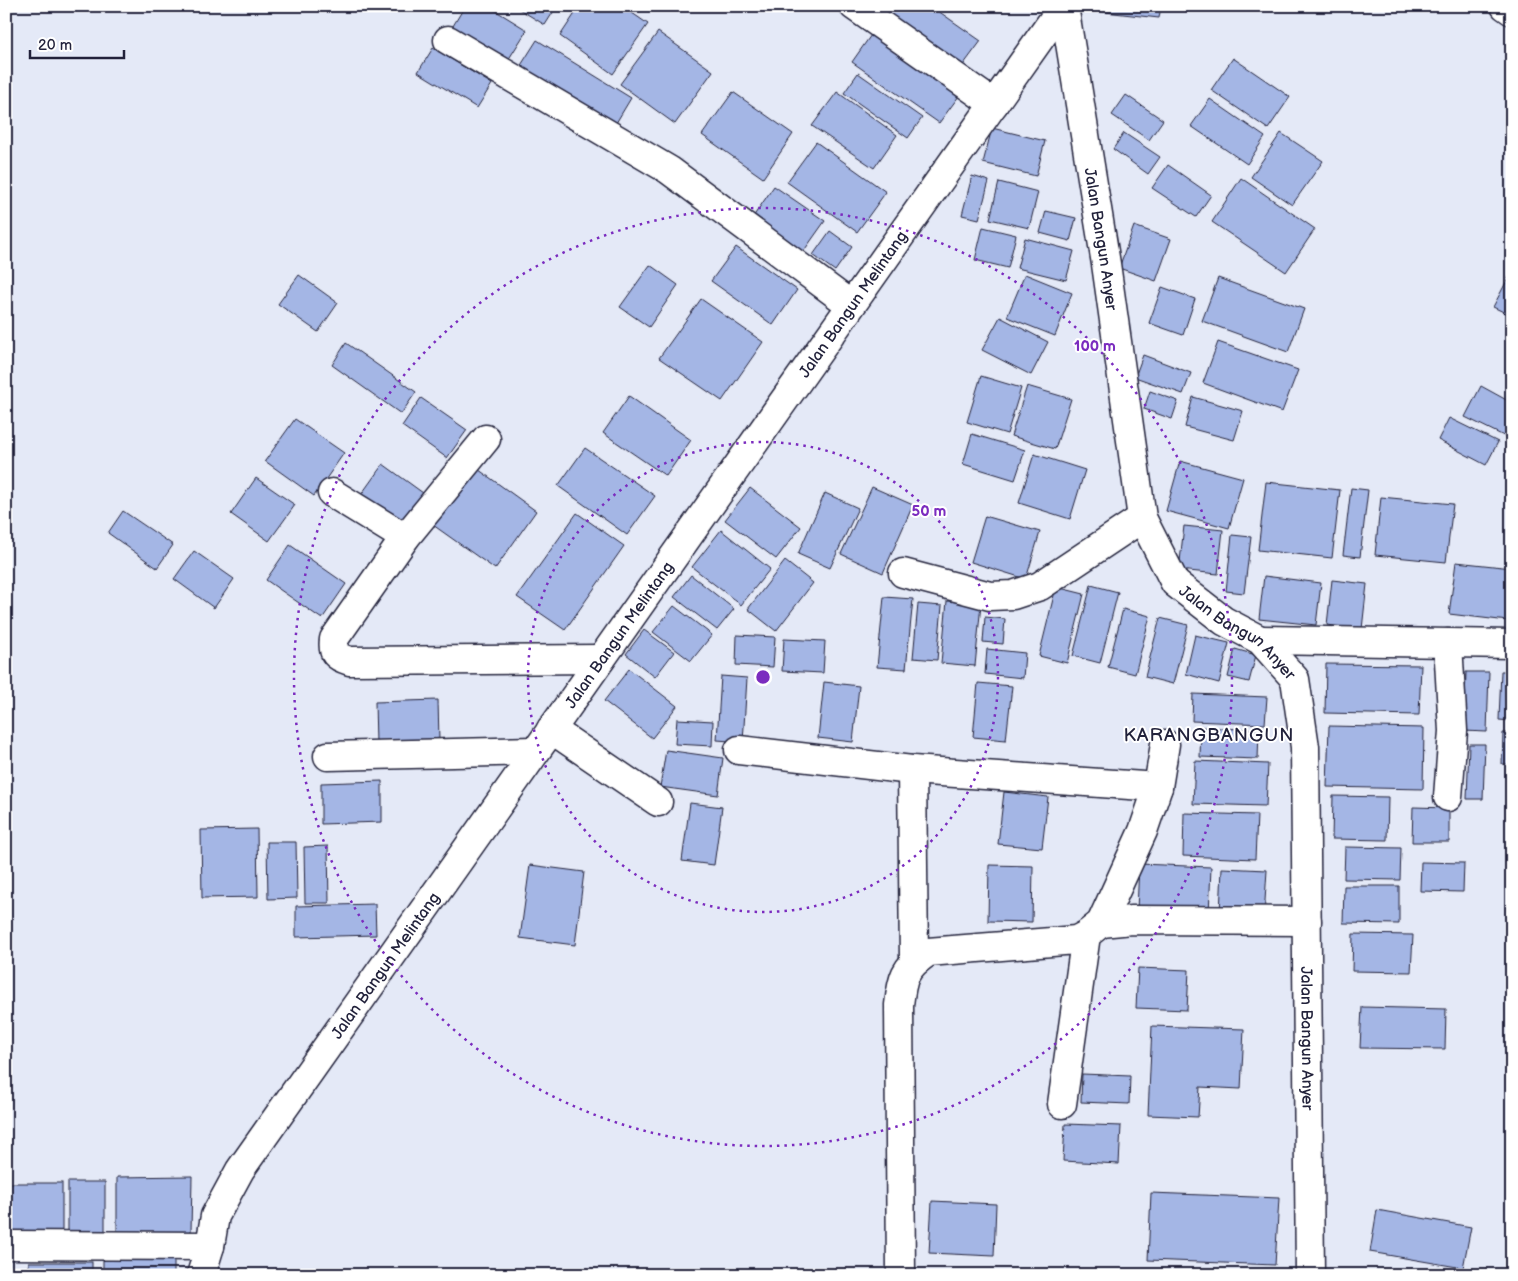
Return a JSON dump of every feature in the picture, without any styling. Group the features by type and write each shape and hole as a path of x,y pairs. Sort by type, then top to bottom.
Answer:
{"street":[{"path":"854,6 994,104"},
{"name":"Jalan Bangun Melintang","path":"201,1275 210,1246 215,1216 240,1170 1063,6"},
{"name":"Jalan Bangun Anyer","path":"1063,6 1106,264 1142,518 1175,583 1224,621 1260,640 1295,679 1305,747 1310,1275"},
{"path":"1505,6 1512,11"},
{"path":"448,40 669,170 851,305"},
{"path":"486,439 405,538 334,638 333,648 336,654 350,661 601,659"},
{"path":"332,493 405,538"},
{"path":"903,573 990,596 1013,595 1040,586 1142,518"},
{"path":"1260,640 1512,644"},
{"path":"1448,644 1453,731 1448,797"},
{"path":"551,729 658,802"},
{"path":"1062,1104 1094,929 1143,831 1158,787 1165,744"},
{"path":"740,750 912,770 1158,787"},
{"path":"328,756 536,751"},
{"path":"912,770 914,961"},
{"path":"901,1275 899,1005 904,976 914,961 928,952 1076,940 1094,929 1132,920 1307,922"},
{"path":"6,1245 210,1246"}],"building":[{"path":"465,6 488,6 527,30 505,65 450,31"},
{"path":"514,6 557,6 545,25"},
{"path":"580,6 622,6 648,24 613,74 560,36"},
{"path":"894,6 931,6 981,41 958,72 884,20"},
{"path":"1096,6 1161,6 1159,18 1096,11"},
{"path":"658,32 713,71 675,124 620,84"},
{"path":"871,35 959,96 939,123 852,62"},
{"path":"537,40 631,98 613,128 518,70"},
{"path":"433,48 492,84 477,108 418,72"},
{"path":"1233,58 1290,97 1268,129 1211,90"},
{"path":"858,73 922,118 908,138 844,93"},
{"path":"733,92 793,134 763,178 702,135"},
{"path":"837,92 897,135 874,168 812,126"},
{"path":"1126,95 1163,120 1149,140 1112,115"},
{"path":"1210,99 1265,137 1247,164 1191,126"},
{"path":"992,128 1045,141 1036,176 983,163"},
{"path":"1124,133 1160,157 1148,174 1113,149"},
{"path":"1281,133 1323,161 1292,205 1251,177"},
{"path":"816,142 886,192 857,232 787,182"},
{"path":"1168,165 1211,195 1196,217 1152,188"},
{"path":"972,176 989,181 979,219 962,215"},
{"path":"1241,178 1315,229 1286,272 1212,222"},
{"path":"999,182 1038,192 1029,228 990,219"},
{"path":"774,186 825,221 803,252 753,217"},
{"path":"1046,211 1076,218 1070,241 1040,233"},
{"path":"1134,226 1171,239 1156,281 1119,268"},
{"path":"983,227 1016,235 1008,268 975,260"},
{"path":"830,231 852,247 835,271 813,255"},
{"path":"1025,238 1074,251 1066,280 1017,268"},
{"path":"736,247 797,290 773,325 711,281"},
{"path":"650,265 678,285 649,327 620,307"},
{"path":"1512,271 1512,316 1493,307"},
{"path":"1025,274 1072,293 1055,336 1007,317"},
{"path":"299,275 338,303 318,332 278,304"},
{"path":"1218,278 1304,309 1288,352 1202,321"},
{"path":"1162,287 1195,299 1183,335 1149,323"},
{"path":"701,299 763,342 722,401 659,358"},
{"path":"1000,317 1048,342 1031,375 982,350"},
{"path":"1218,342 1298,370 1282,412 1203,383"},
{"path":"346,343 416,392 401,414 332,365"},
{"path":"1143,355 1191,373 1183,394 1135,377"},
{"path":"981,376 1021,388 1007,434 967,422"},
{"path":"1027,386 1071,399 1055,449 1011,436"},
{"path":"1481,386 1512,403 1512,440 1465,417"},
{"path":"1150,391 1178,401 1172,419 1144,409"},
{"path":"629,396 691,440 666,476 603,433"},
{"path":"1193,397 1243,411 1234,440 1185,427"},
{"path":"421,398 467,430 447,458 402,426"},
{"path":"1449,418 1498,442 1486,465 1438,440"},
{"path":"295,419 344,453 314,496 265,461"},
{"path":"972,434 1025,450 1015,480 963,464"},
{"path":"585,448 655,496 627,535 558,486"},
{"path":"1034,454 1085,470 1070,519 1019,503"},
{"path":"1180,461 1243,478 1229,528 1166,511"},
{"path":"383,464 423,493 398,527 358,499"},
{"path":"475,467 536,511 495,569 433,525"},
{"path":"256,478 295,505 269,541 231,514"},
{"path":"1266,482 1340,490 1332,558 1258,550"},
{"path":"872,487 913,505 883,573 841,554"},
{"path":"750,488 801,527 776,559 725,520"},
{"path":"1351,488 1368,490 1360,557 1343,555"},
{"path":"825,493 858,508 830,568 798,554"},
{"path":"1381,497 1453,504 1446,562 1375,555"},
{"path":"123,511 173,545 157,568 108,533"},
{"path":"577,513 624,546 565,630 517,597"},
{"path":"985,516 1040,532 1026,579 971,562"},
{"path":"1184,526 1223,530 1218,574 1179,570"},
{"path":"721,530 770,569 741,605 692,567"},
{"path":"1232,535 1251,537 1244,593 1226,591"},
{"path":"290,545 346,584 322,619 266,580"},
{"path":"194,551 234,579 214,608 174,579"},
{"path":"785,561 813,583 776,631 748,609"},
{"path":"1456,562 1512,568 1512,588 1508,621 1449,614"},
{"path":"691,575 734,609 717,630 674,597"},
{"path":"1264,576 1321,583 1316,625 1259,619"},
{"path":"1332,580 1367,584 1362,629 1327,625"},
{"path":"1091,585 1118,592 1100,663 1073,656"},
{"path":"1056,587 1084,594 1067,663 1039,656"},
{"path":"884,597 913,599 906,669 877,667"},
{"path":"947,601 981,604 975,666 941,663"},
{"path":"918,604 942,606 937,660 913,658"},
{"path":"674,606 712,635 691,661 653,632"},
{"path":"1123,609 1150,616 1135,674 1108,667"},
{"path":"985,617 1005,619 1003,644 983,642"},
{"path":"1160,618 1188,625 1173,684 1145,677"},
{"path":"644,630 674,652 655,677 626,654"},
{"path":"737,635 775,637 773,667 736,665"},
{"path":"1195,635 1229,643 1219,683 1186,674"},
{"path":"784,639 825,641 823,673 782,671"},
{"path":"987,649 1025,653 1023,678 985,674"},
{"path":"1235,649 1256,655 1249,682 1228,677"},
{"path":"1326,664 1421,665 1419,715 1325,713"},
{"path":"629,669 677,706 652,738 604,701"},
{"path":"1501,671 1512,671 1512,721 1499,720"},
{"path":"1466,672 1489,672 1487,732 1464,731"},
{"path":"721,676 747,678 743,742 717,740"},
{"path":"824,682 859,686 853,742 818,738"},
{"path":"978,683 1012,686 1006,740 973,737"},
{"path":"1193,694 1267,697 1265,724 1192,721"},
{"path":"438,700 439,741 376,743 375,702"},
{"path":"677,719 713,721 712,746 675,744"},
{"path":"1329,726 1424,728 1423,789 1327,787"},
{"path":"1201,727 1259,730 1258,759 1200,757"},
{"path":"1503,733 1512,733 1512,764 1502,764"},
{"path":"1469,744 1485,744 1483,799 1467,799"},
{"path":"666,750 723,758 718,795 660,787"},
{"path":"1195,761 1268,764 1266,806 1193,804"},
{"path":"382,781 382,822 321,824 321,783"},
{"path":"1004,792 1048,797 1042,848 998,844"},
{"path":"1333,796 1388,797 1387,840 1332,839"},
{"path":"690,803 722,807 714,865 682,861"},
{"path":"1413,807 1449,808 1449,842 1412,842"},
{"path":"1184,813 1257,815 1255,859 1183,856"},
{"path":"257,829 258,897 202,898 201,830"},
{"path":"267,842 296,842 297,898 268,899"},
{"path":"328,846 329,903 305,903 304,847"},
{"path":"1345,847 1401,848 1400,880 1344,879"},
{"path":"1421,862 1464,863 1463,892 1420,891"},
{"path":"1139,864 1211,867 1209,914 1137,911"},
{"path":"530,865 584,872 575,945 520,938"},
{"path":"989,865 1033,866 1032,922 988,921"},
{"path":"1222,868 1267,870 1264,916 1220,914"},
{"path":"1344,886 1399,886 1399,924 1343,923"},
{"path":"375,904 376,935 296,937 296,906"},
{"path":"1353,934 1413,935 1411,972 1352,971"},
{"path":"1138,968 1189,970 1187,1010 1136,1008"},
{"path":"1362,1007 1446,1009 1445,1049 1360,1048"},
{"path":"1152,1026 1244,1029 1241,1089 1200,1087 1198,1117 1148,1115"},
{"path":"1082,1074 1130,1076 1129,1104 1081,1102"},
{"path":"1065,1124 1121,1126 1119,1164 1063,1161"},
{"path":"192,1176 191,1232 117,1233 117,1177"},
{"path":"68,1182 105,1182 105,1235 68,1236"},
{"path":"6,1183 62,1183 62,1243 6,1243"},
{"path":"1151,1193 1279,1198 1275,1265 1148,1260"},
{"path":"932,1201 996,1204 994,1256 929,1253"},
{"path":"1377,1210 1471,1227 1463,1268 1370,1252"},
{"path":"103,1256 174,1256 174,1275 103,1275"},
{"path":"29,1262 92,1262 92,1275 29,1275"}],"district":[{"name":"KARANGBANGUN","path":"1209,734"}]}
